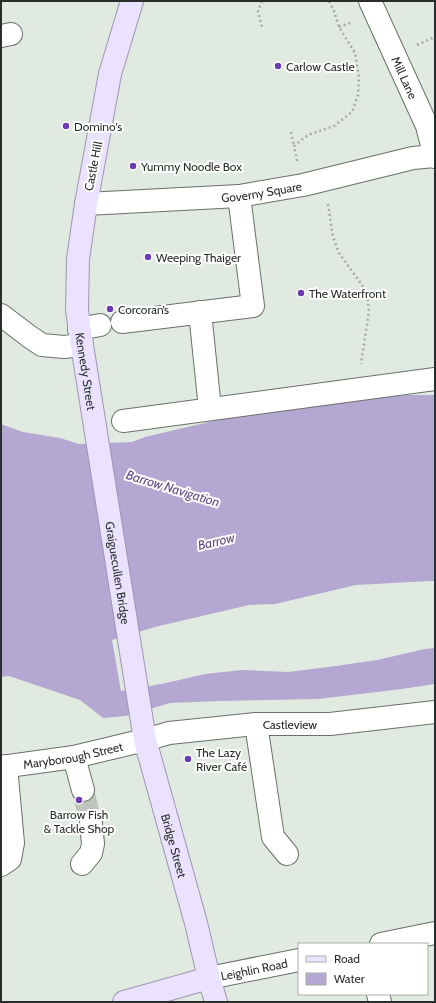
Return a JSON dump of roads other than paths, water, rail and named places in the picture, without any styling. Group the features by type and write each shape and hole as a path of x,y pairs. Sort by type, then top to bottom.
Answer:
{"main road":[{"name":"Castle Hill","path":"84,327 78,259 86,204 110,74 132,1"},
{"name":"Kennedy Street","path":"84,327 96,434"},
{"name":"Graiguecullen Bridge","path":"96,434 140,712"},
{"name":"Bridge Street","path":"140,712 145,740 196,923 216,1002"},
{"path":"124,1002 209,978"}],"street":[{"name":"Mill Lane","path":"370,1 428,126 435,157"},
{"name":"Governy Square","path":"86,204 240,196 302,185 413,158 435,157"},
{"path":"122,322 253,306 240,196"},
{"path":"200,312 210,409"},
{"path":"1,315 42,345 64,347 84,327"},
{"path":"123,421 435,379"},
{"name":"Castleview","path":"145,740 169,733 256,724 330,724 435,712"},
{"path":"256,724 273,837 287,854"},
{"name":"Maryborough Street","path":"3,767 74,757 145,740"},
{"path":"74,757 83,790"},
{"path":"1,865 10,859 13,843 3,767"},
{"path":"82,864 91,853 93,844 91,823"},
{"path":"386,943 435,933"},
{"name":"Leighlin Road","path":"209,978 298,960"}],"water":[{"path":"406,395 435,395 435,581 356,585 275,604 249,605 155,627 112,640 121,691 205,674 242,670 288,672 377,660 435,648 435,684 318,699 170,703 126,716 103,718 80,700 9,676 1,677 1,424 23,432 60,438 79,444 132,442 145,437 226,418 291,407"}],"tunnel":[{"path":"83,790 91,823"}],"place":[{"name":"Carlow Castle","path":"278,66"},
{"name":"Domino's","path":"66,126"},
{"name":"Yummy Noodle Box","path":"133,166"},
{"name":"Weeping Thaiger","path":"148,257"},
{"name":"The Waterfront","path":"301,293"},
{"name":"Corcoran’s","path":"110,309"},
{"name":"The Lazy River Café","path":"188,759"},
{"name":"Barrow Fish & Tackle Shop","path":"79,800"}],"water label":[{"name":"Barrow Navigation","path":"173,488"},
{"name":"Barrow","path":"216,541"}]}
